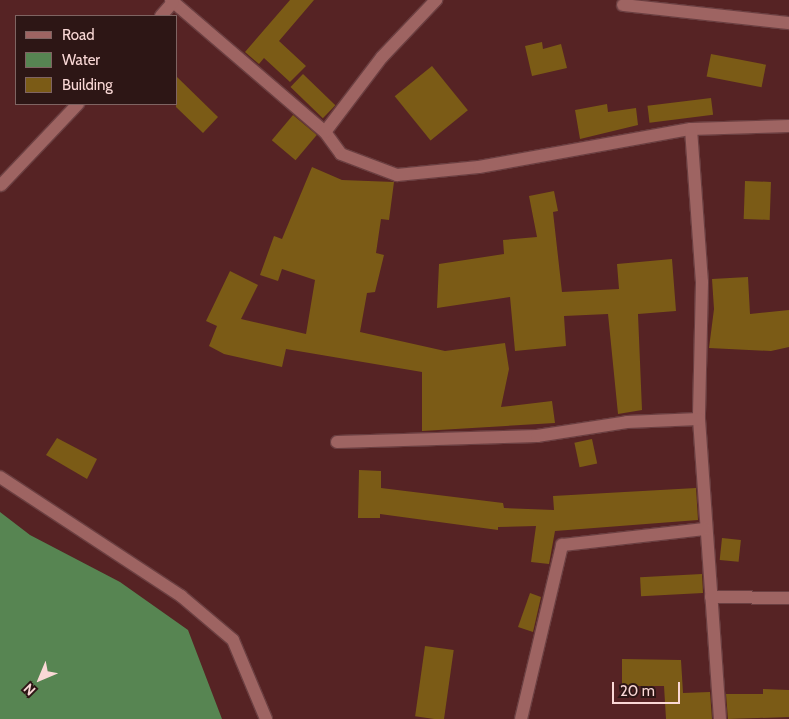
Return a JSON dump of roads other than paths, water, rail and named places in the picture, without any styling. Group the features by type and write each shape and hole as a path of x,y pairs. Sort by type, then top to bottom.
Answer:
{"street":[{"path":"325,132 382,57 436,0"},
{"path":"162,15 172,1 325,132 341,154 397,175 479,167 691,129 789,126"},
{"path":"623,5 789,23"},
{"path":"1,185 77,105"},
{"path":"691,129 702,282 698,419 720,719"},
{"path":"337,442 536,436 627,422 698,419"},
{"path":"0,476 181,596 233,640 266,719"},
{"path":"522,719 562,545 705,529"},
{"path":"711,597 789,598"}],"water":[{"path":"0,512 30,535 120,582 188,630 222,719 0,719"}]}
